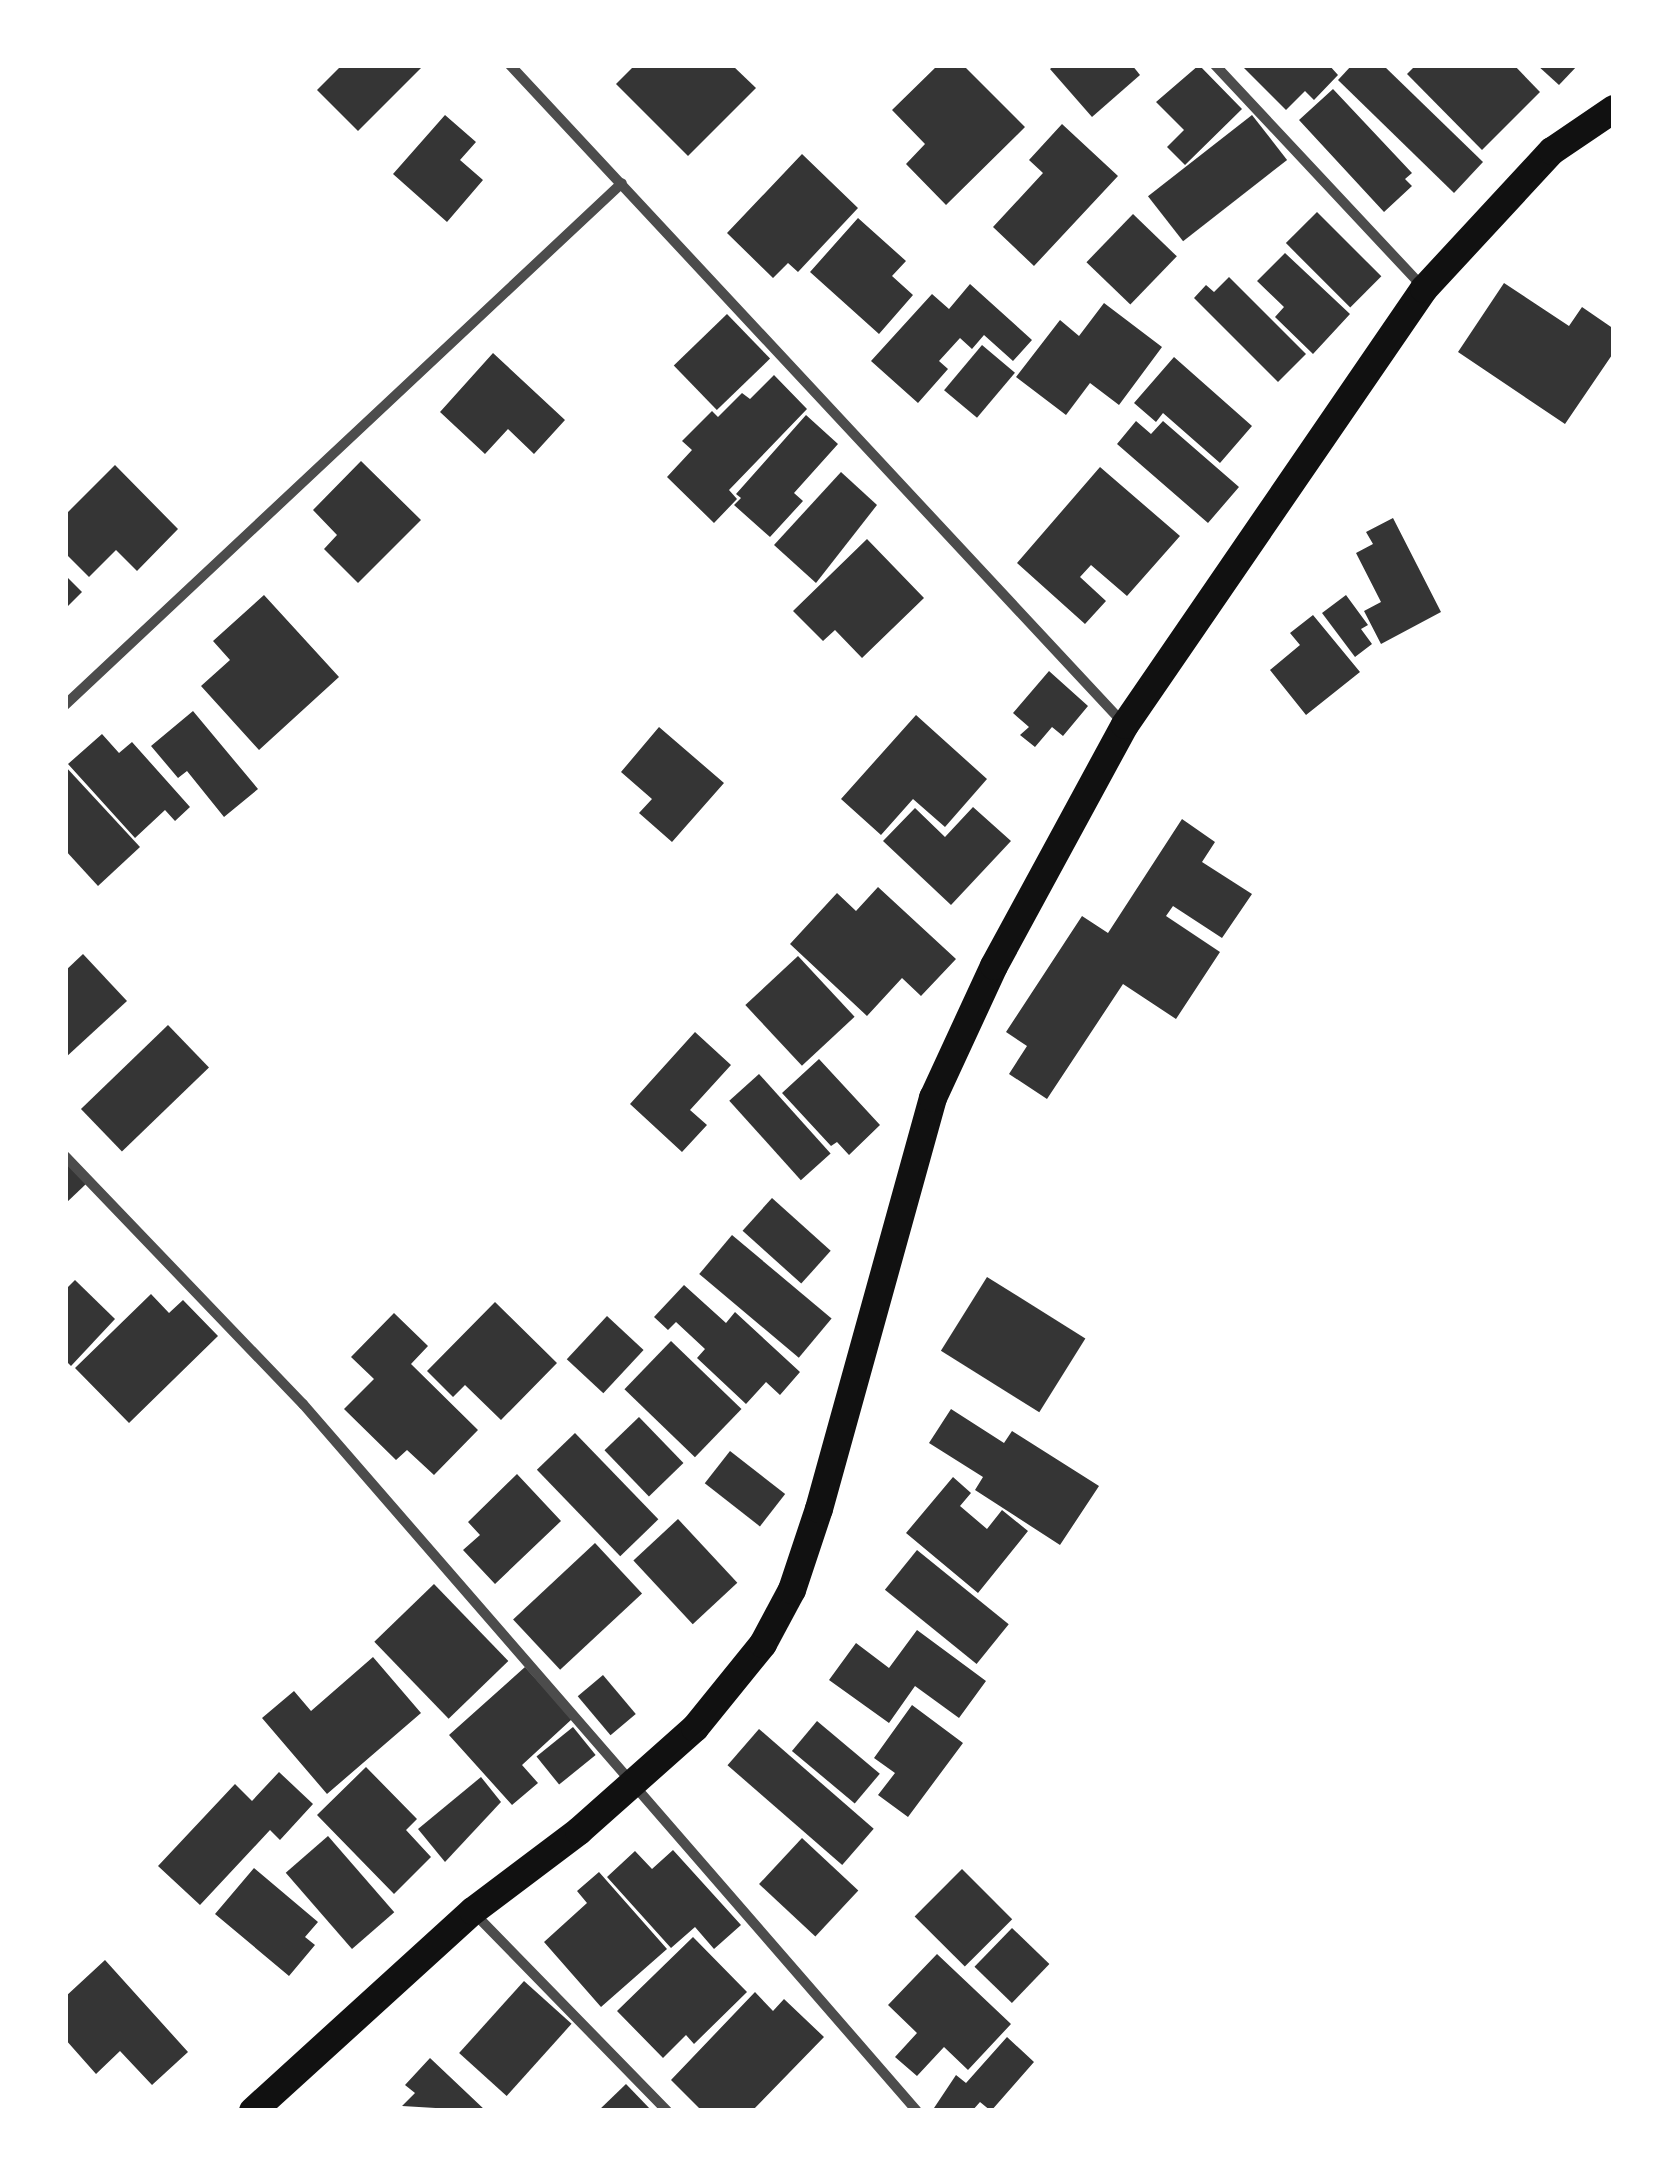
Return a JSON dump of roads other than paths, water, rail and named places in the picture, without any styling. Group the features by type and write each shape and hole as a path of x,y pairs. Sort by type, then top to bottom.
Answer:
{"highway":[{"path":"253,2111 473,1911 696,1728 764,1644 792,1590 932,1098 994,966 1125,725 1424,288 1552,151 1614,109"}],"street":[{"path":"510,65 1125,725"},
{"path":"1215,65 1424,288"},
{"path":"65,704 622,183"},
{"path":"65,1156 303,1404 917,2111"},
{"path":"473,1911 668,2111"}]}
